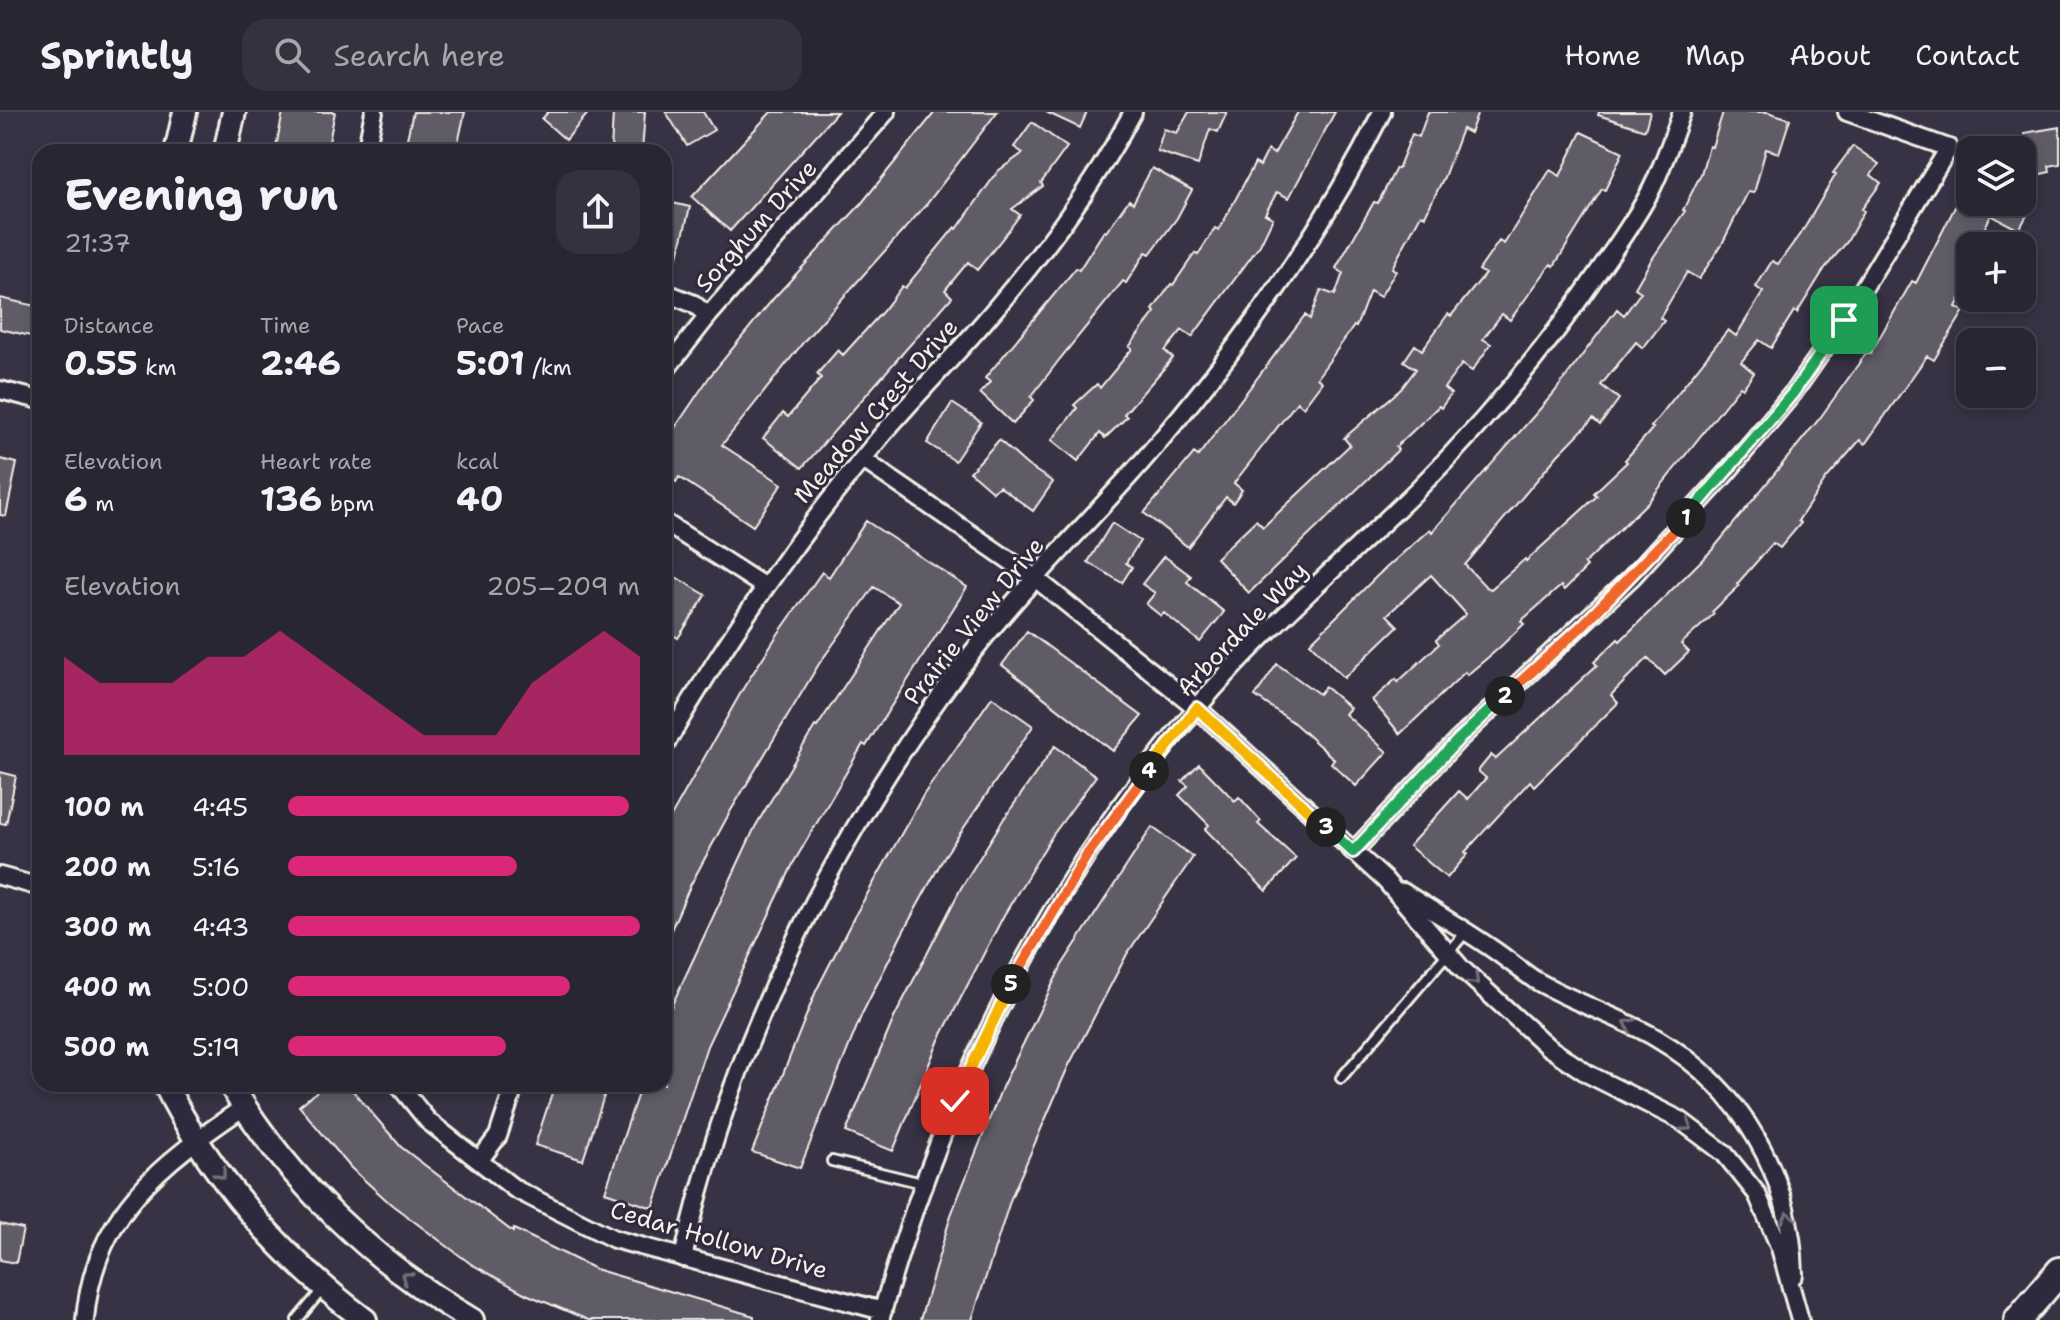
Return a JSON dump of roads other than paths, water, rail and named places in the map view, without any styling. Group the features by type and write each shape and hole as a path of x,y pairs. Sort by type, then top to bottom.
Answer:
{"highway":[{"path":"2018,1320 2060,1271"}],"main road":[{"path":"178,144 185,112"},
{"path":"227,144 234,112"},
{"path":"170,1092 196,1139 262,1225 365,1320"},
{"path":"235,1092 284,1161 350,1231 404,1275 472,1320"}],"street":[{"path":"368,144 374,112"},
{"name":"Sorghum Drive","path":"672,362 708,316 886,112"},
{"name":"Meadow Crest Drive","path":"672,734 765,587 862,459 1037,259 1091,186 1133,112"},
{"name":"Prairie View Drive","path":"683,1258 698,1190 726,1103 766,1004 820,892 887,777 960,669 1035,578 1139,465 1214,375 1317,228 1382,112"},
{"name":"Arbordale Way","path":"881,1315 922,1183 987,1031 1039,934 1100,836 1197,708 1288,611 1439,467 1505,394 1572,309 1633,220 1653,187 1682,112"},
{"path":"1353,852 1457,741 1622,586 1728,471 1793,393 1844,320 1949,148 1847,112"},
{"path":"672,295 694,304 708,316"},
{"path":"0,390 32,398"},
{"path":"862,459 1035,578 1197,708 1385,880 1449,954 1509,1015 1548,1047 1588,1074 1680,1120 1724,1153 1757,1194 1795,1294"},
{"path":"672,527 765,587"},
{"path":"0,876 32,885"},
{"path":"1385,880 1536,980 1658,1039 1694,1064 1724,1093 1754,1131 1780,1185 1794,1242 1795,1294 1800,1320"},
{"name":"Cedar Hollow Drive","path":"404,1092 428,1121 515,1189 614,1239 881,1315"},
{"path":"479,1161 498,1136 512,1092"},
{"path":"85,1320 94,1269 119,1216 145,1183 196,1139 244,1107"}],"lane":[{"path":"1341,1078 1466,932"},
{"path":"832,1161 922,1183"},
{"path":"297,1320 325,1286"}]}
